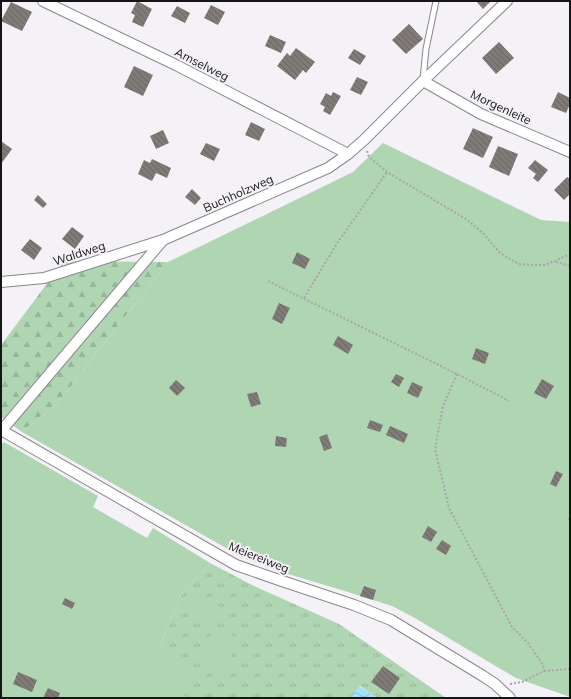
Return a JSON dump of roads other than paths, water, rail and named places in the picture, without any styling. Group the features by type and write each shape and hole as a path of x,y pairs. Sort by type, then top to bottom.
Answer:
{"street":[{"name":"Amselweg","path":"43,1 176,65 348,154"},
{"name":"Buchholzweg","path":"1,430 163,240 328,168 348,154 364,140 507,1"},
{"name":"Morgenleite","path":"423,81 481,114 570,152"},
{"name":"Waldweg","path":"1,282 44,278 163,240"},
{"name":"Meiereiweg","path":"1,430 236,565 391,620 495,684 510,698"}],"lane":[{"path":"423,81 426,48 436,1"}],"water":[{"path":"359,686 377,698 351,698"}]}
